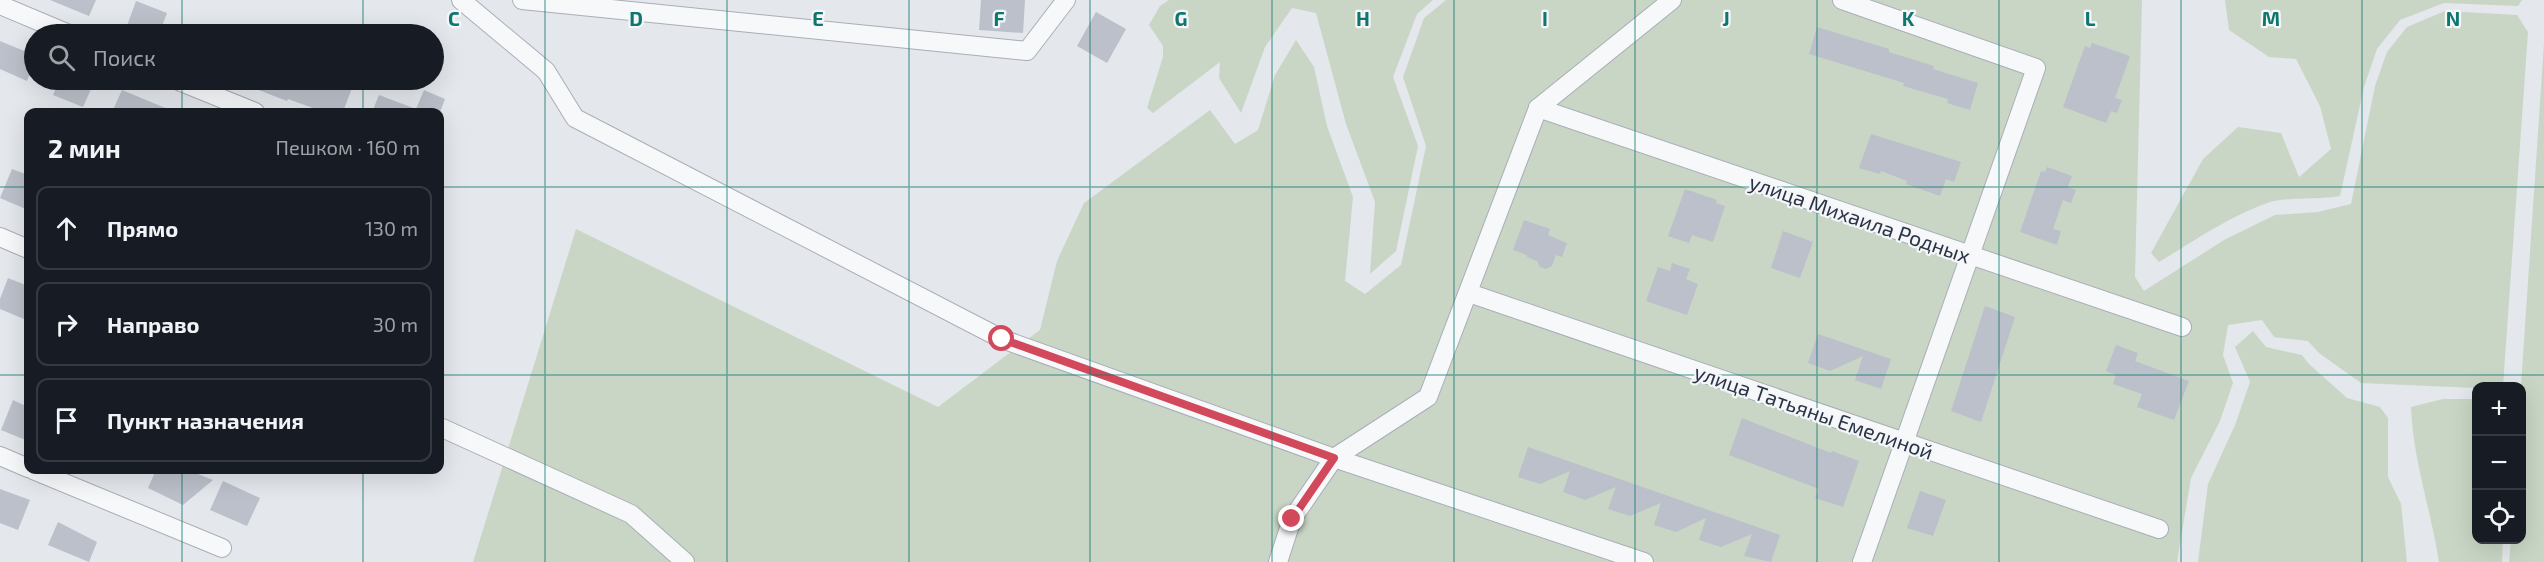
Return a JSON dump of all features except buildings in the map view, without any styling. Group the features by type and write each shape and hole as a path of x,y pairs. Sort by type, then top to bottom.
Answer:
{"street":[{"path":"461,0 546,71 575,118 1002,339 1334,458 1644,562"},
{"path":"522,0 1027,51 1066,0"},
{"path":"1278,562 1292,519 1334,458 1428,397 1538,108 1672,0"},
{"path":"1842,0 2036,68 1862,562"},
{"path":"0,5 45,24"},
{"path":"201,90 245,108"},
{"name":"улица Михаила Родных","path":"1538,108 2182,327"},
{"path":"0,237 24,247"},
{"name":"улица Татьяны Емелиной","path":"1469,292 2159,529"},
{"path":"444,430 632,514 685,562"},
{"path":"0,456 24,466"},
{"path":"43,474 222,548"}],"green space":[{"path":"1169,0 1433,0 1417,14 1393,77 1418,146 1396,251 1370,274 1375,202 1346,124 1316,13 1292,8 1265,47 1241,113 1219,78 1220,62 1153,113 1147,108 1163,57 1163,46 1149,25 1160,6"},
{"path":"1446,0 2142,0 2135,277 2144,291 2224,240 2275,215 2318,212 2351,204 2375,86 2387,52 2407,27 2445,11 2517,15 2528,32 2503,382 2472,382 2472,388 2361,383 2319,353 2308,341 2274,337 2262,320 2228,325 2223,355 2233,383 2220,421 2191,478 2177,562 473,562 576,229 938,407 1040,330 1057,261 1084,203 1210,110 1235,144 1258,130 1275,75 1296,40 1314,67 1327,126 1353,197 1345,281 1365,294 1401,265 1426,146 1403,77 1424,18"},
{"path":"2225,0 2522,0 2518,6 2444,3 2400,20 2377,49 2364,87 2340,196 2285,200 2255,207 2199,237 2159,262 2151,253 2203,159 2238,127 2281,133 2299,177 2331,149 2320,106 2296,59 2269,57 2229,30"},
{"path":"2544,43 2544,562 2509,562 2511,544 2526,544 2526,382 2521,382"},
{"path":"2253,331 2266,347 2302,355 2347,398 2380,407 2388,418 2388,477 2401,504 2407,562 2198,562 2208,484 2235,425 2250,382 2235,347"},
{"path":"2443,399 2472,399 2472,544 2503,544 2502,562 2439,562 2415,446 2411,407"}],"route":[{"path":"1002,339 1334,458 1292,519"}]}
